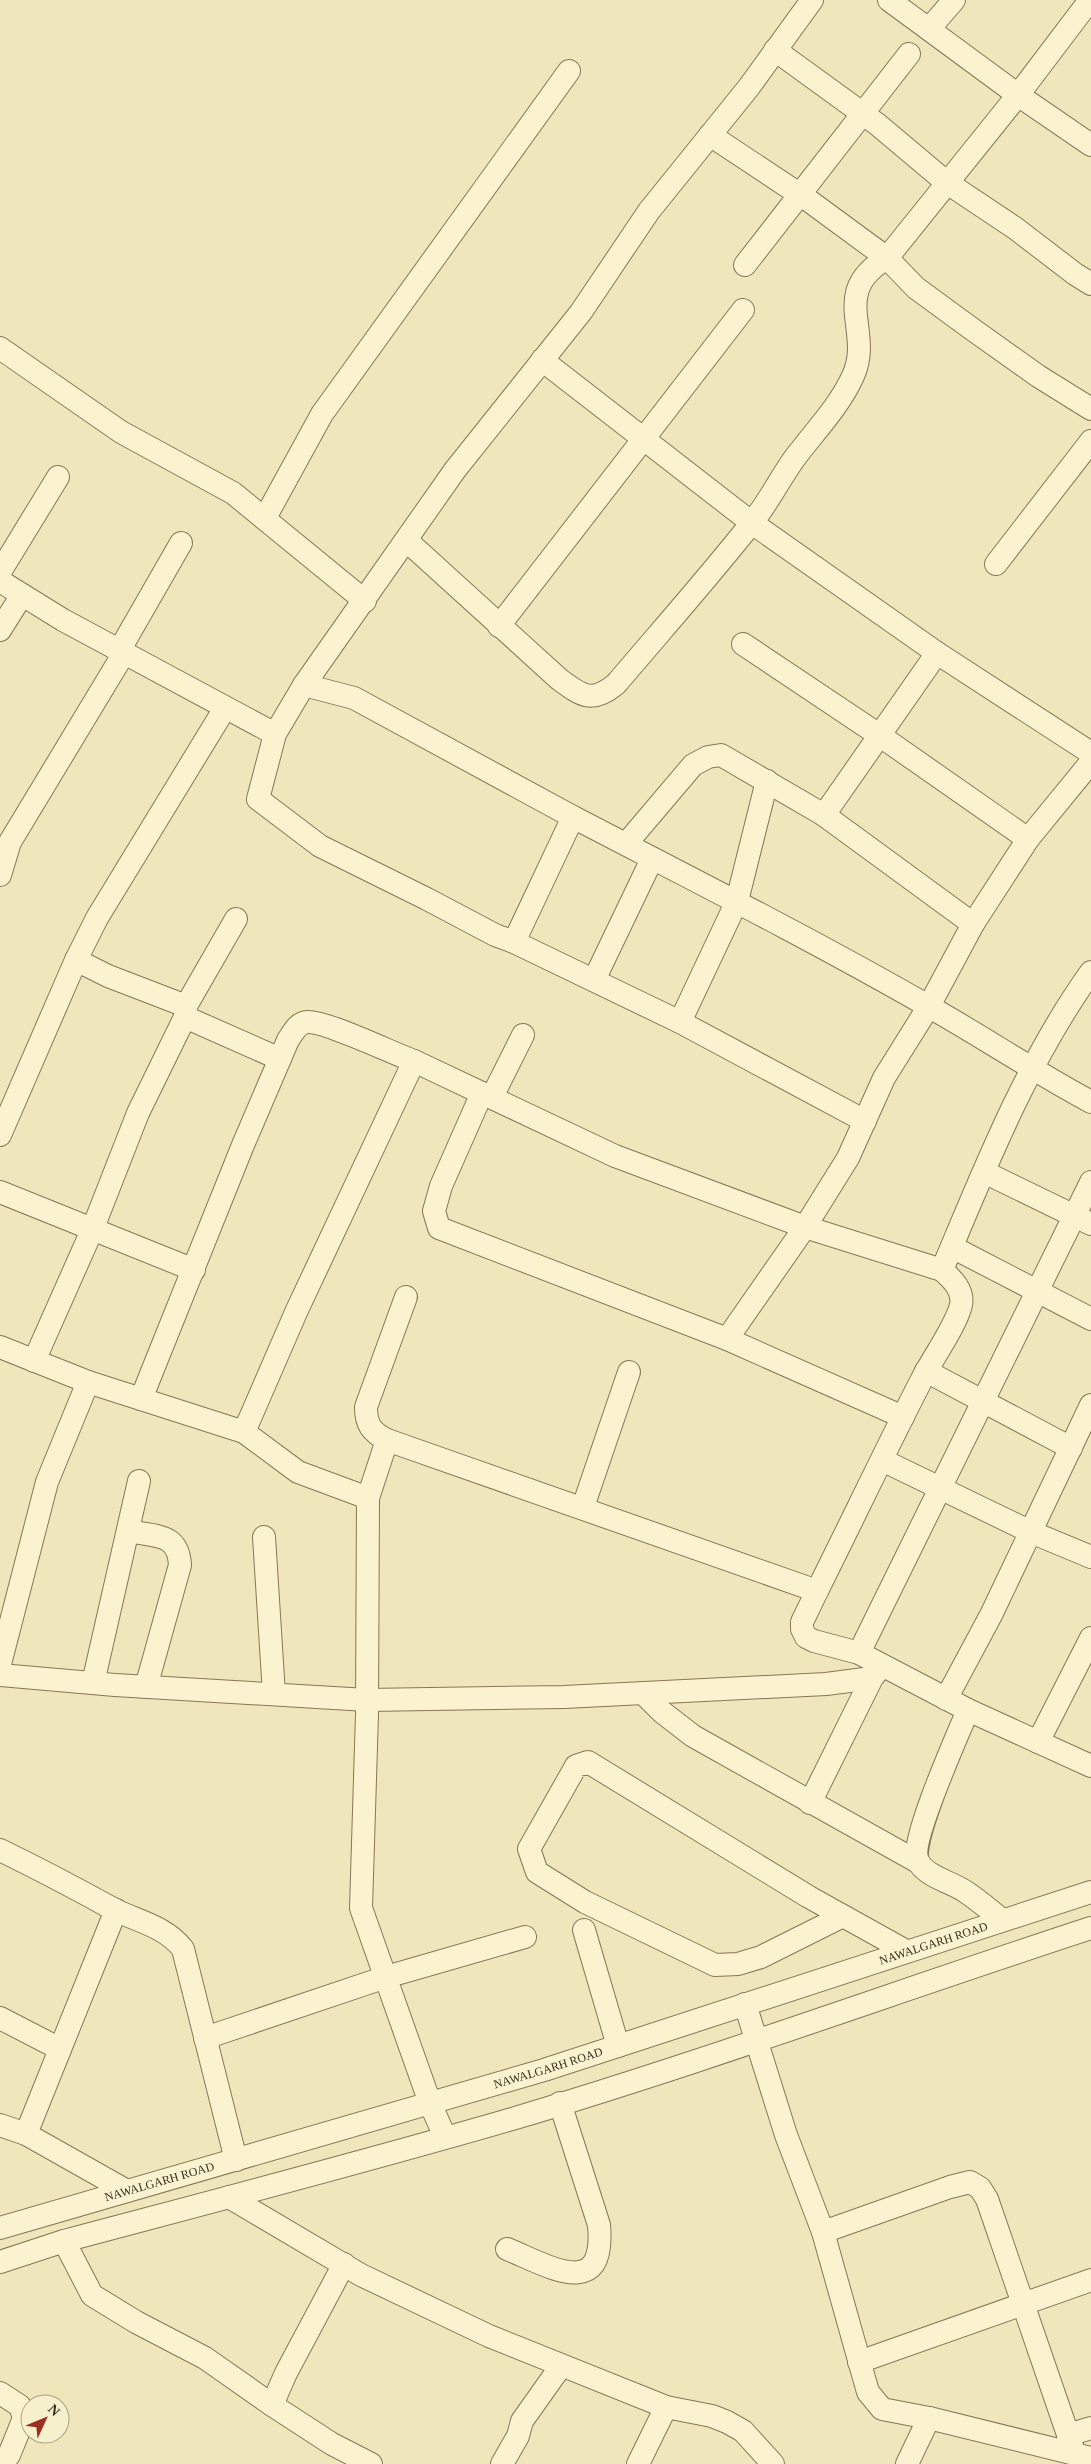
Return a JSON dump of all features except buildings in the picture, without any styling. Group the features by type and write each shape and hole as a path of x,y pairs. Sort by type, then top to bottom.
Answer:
{"street":[{"path":"812,0 749,87 649,211 580,312 455,470 304,685 275,734 258,799 320,846 427,898 495,935 514,942 680,1022 865,1121"},
{"path":"889,0 1018,95 1091,145"},
{"path":"929,29 954,0"},
{"path":"406,540 499,626 573,690 589,696 602,696 616,684 752,523 786,470 838,401 854,375 858,351 855,305 857,288 864,276 874,266 887,258 946,182 1018,95 1090,0"},
{"path":"775,50 862,113 946,182 1015,228 1091,284"},
{"path":"745,265 909,54"},
{"path":"265,518 322,414 569,71"},
{"path":"710,135 800,195 887,258 916,288 1031,371 1088,401"},
{"path":"499,626 644,441 743,310"},
{"path":"0,348 121,432 233,493 365,600"},
{"path":"542,360 752,523 937,653 1091,753"},
{"path":"996,564 1091,441"},
{"path":"0,572 58,477"},
{"path":"0,875 5,840 121,652 181,543"},
{"path":"0,580 22,595 121,652 275,734"},
{"path":"0,630 22,595"},
{"path":"743,644 879,735 1028,839"},
{"path":"824,815 937,653"},
{"path":"304,685 354,698 573,817 737,901 929,1006 1033,1071 1091,1102"},
{"path":"0,1135 76,960 98,918 225,708"},
{"path":"626,844 693,765 708,756 720,754 824,815 973,924"},
{"path":"727,1340 805,1227 848,1158 884,1078 929,1006 973,924 1028,839 1091,762"},
{"path":"680,1022 737,901 767,781"},
{"path":"514,942 573,817"},
{"path":"594,980 652,858"},
{"path":"34,1361 93,1228 138,1113 186,1011 236,918"},
{"path":"76,960 186,1011 280,1059"},
{"path":"942,1270 1004,1125 1074,996 1091,972"},
{"path":"141,1399 243,1145 280,1059 298,1026 306,1022 330,1028 414,1062 615,1156 805,1227 942,1270 960,1291 961,1304 817,1591 802,1622 802,1629 806,1637 814,1641 859,1654 878,1672 946,1699 1091,1766"},
{"path":"523,1034 487,1095 441,1186 434,1211 440,1228 727,1340 903,1417"},
{"path":"244,1432 297,1310 414,1062"},
{"path":"984,1172 1083,1220"},
{"path":"859,1654 1037,1291 1083,1220 1091,1182"},
{"path":"0,1192 194,1270"},
{"path":"952,1247 1091,1320"},
{"path":"406,1296 366,1407 366,1421 375,1434 387,1440 583,1507 817,1591"},
{"path":"0,1347 88,1382 244,1432 298,1472 368,1498"},
{"path":"926,1371 1071,1448"},
{"path":"583,1507 629,1372"},
{"path":"0,1664 47,1482 88,1382"},
{"path":"946,1699 991,1615 1091,1405"},
{"path":"387,1440 368,1498 367,1700 361,1908 430,2103 445,2138"},
{"path":"882,1460 1031,1532 1091,1557"},
{"path":"93,1683 139,1481"},
{"path":"128,1531 167,1539 175,1544 179,1554 180,1565 146,1687"},
{"path":"264,1537 274,1694"},
{"path":"1038,1742 1091,1638"},
{"path":"0,1675 146,1687 367,1700 643,1693 826,1684 878,1672"},
{"path":"810,1803 878,1672"},
{"path":"643,1693 662,1712 693,1736 918,1862 927,1870 964,1890 1002,1920"},
{"path":"918,1862 916,1853 917,1842 968,1710"},
{"path":"843,1916 761,1957 738,1964 715,1965 586,1902 537,1872 529,1848 576,1766 588,1762 843,1916 906,1951"},
{"path":"0,1850 87,1892 116,1910 165,1931 184,1950 236,2160"},
{"name":"NAWALGARH ROAD","path":"0,2228 430,2103 618,2046 1091,1892"},
{"path":"26,2134 116,1910"},
{"path":"584,1930 618,2046"},
{"path":"0,2262 64,2241 445,2138 560,2104 1088,1932"},
{"path":"205,2038 386,1977 525,1937"},
{"path":"745,2004 786,2135 823,2232 868,2392 882,2409 1078,2449"},
{"path":"0,2018 60,2049"},
{"path":"507,2248 563,2272 580,2274 589,2269 596,2257 600,2240 599,2225 560,2104"},
{"path":"0,2125 26,2134 127,2191"},
{"path":"823,2232 950,2187 970,2182 980,2188 987,2199 1078,2449"},
{"path":"228,2197 361,2275 489,2336 666,2406 712,2416 727,2422 743,2430 768,2462"},
{"path":"64,2241 92,2295 205,2358 357,2461"},
{"path":"272,2405 286,2372 344,2264"},
{"path":"859,2362 1091,2280"},
{"path":"502,2464 518,2436 522,2421 562,2366"},
{"path":"0,2393 20,2406 24,2418 9,2455 2,2464"},
{"path":"638,2464 666,2406"},
{"path":"907,2464 929,2418"},
{"path":"1078,2449 1091,2428"}]}
